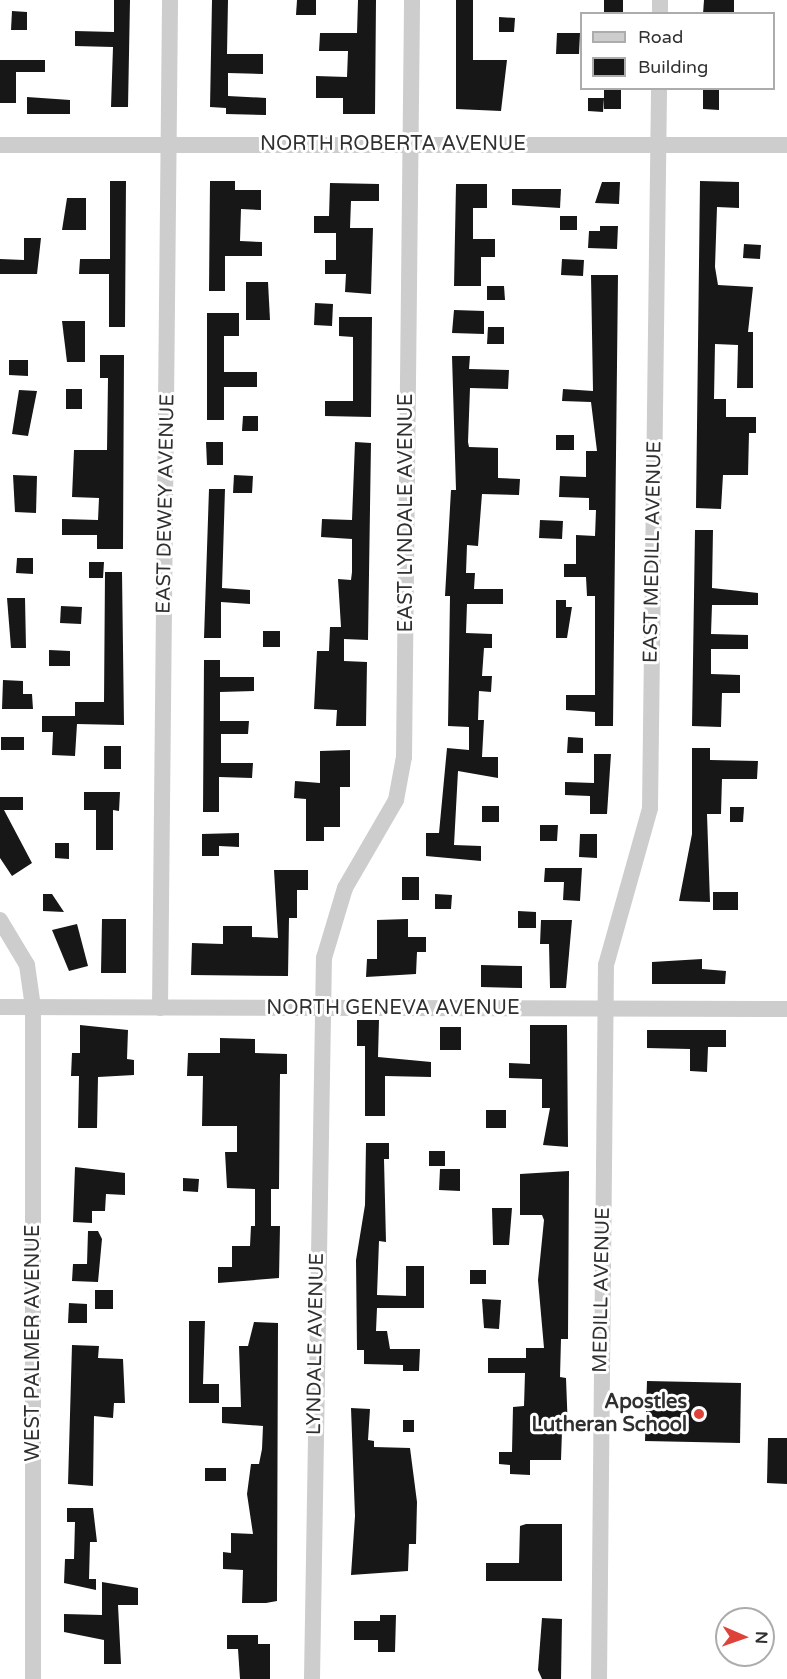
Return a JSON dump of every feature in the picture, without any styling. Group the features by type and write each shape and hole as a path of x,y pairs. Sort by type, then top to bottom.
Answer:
{"street":[{"name":"EAST DEWEY AVENUE","path":"160,1008 170,0"},
{"name":"EAST LYNDALE AVENUE","path":"320,1008 333,918 396,800 404,757 412,0"},
{"name":"EAST MEDILL AVENUE","path":"605,1009 613,934 641,857 650,808 659,90"},
{"name":"NORTH ROBERTA AVENUE","path":"0,145 170,146 409,142 787,146"},
{"name":"WEST PALMER AVENUE","path":"0,920 27,965 33,1008 33,1679"},
{"name":"NORTH GENEVA AVENUE","path":"0,1007 787,1009"},
{"name":"LYNDALE AVENUE","path":"312,1679 320,1008"},
{"name":"MEDILL AVENUE","path":"599,1679 605,1009"}],"building":[{"path":"114,0 130,0 128,107 111,107 113,47 75,46 75,31 114,32"},
{"path":"212,0 228,0 227,54 263,54 263,74 228,73 228,96 266,98 266,115 226,114 226,108 210,107"},
{"path":"297,0 316,0 316,15 296,15"},
{"path":"358,0 376,0 375,114 343,114 343,98 316,98 316,76 347,77 348,51 319,51 320,33 357,33"},
{"path":"456,0 473,0 473,60 507,60 501,111 456,109"},
{"path":"604,0 623,0 623,12 604,12"},
{"path":"704,0 734,0 734,12 703,12"},
{"path":"12,11 27,12 27,30 11,30"},
{"path":"499,17 515,18 514,32 499,32"},
{"path":"557,33 580,33 579,54 556,54"},
{"path":"0,60 45,60 45,72 16,72 16,103 0,103"},
{"path":"604,90 621,90 621,109 604,109"},
{"path":"703,90 719,90 719,110 703,109"},
{"path":"27,97 70,100 70,114 27,114"},
{"path":"588,98 604,98 603,112 588,111"},
{"path":"110,181 126,181 125,327 109,327 109,274 79,274 80,259 110,259"},
{"path":"210,181 235,181 235,190 261,190 261,210 241,209 240,241 262,242 262,256 225,256 225,291 209,291"},
{"path":"700,181 739,182 739,208 717,207 715,267 718,285 753,287 748,332 753,332 753,388 737,388 738,345 715,344 714,399 726,399 726,417 756,417 756,433 749,433 748,475 723,475 721,509 696,508"},
{"path":"602,182 620,182 619,204 595,203"},
{"path":"330,183 379,184 379,201 351,201 350,228 373,228 371,294 345,292 346,274 325,274 325,260 336,260 336,233 314,233 314,216 329,216"},
{"path":"456,184 487,184 487,208 473,208 473,239 495,239 495,257 481,257 481,286 454,286"},
{"path":"512,189 561,189 560,208 512,205"},
{"path":"67,198 86,198 86,230 62,230"},
{"path":"560,216 577,216 577,230 560,230"},
{"path":"600,226 618,226 617,249 588,248 589,231 600,231"},
{"path":"24,238 41,238 37,274 0,274 0,259 24,260"},
{"path":"744,244 761,245 760,259 743,258"},
{"path":"562,259 584,260 583,276 561,275"},
{"path":"591,275 618,275 613,726 595,726 595,712 566,710 566,695 595,695 595,596 587,596 586,577 564,577 564,564 576,564 576,535 595,536 596,510 589,510 589,498 559,497 560,476 586,477 586,451 597,451 591,402 562,401 563,389 593,391"},
{"path":"246,282 268,282 270,320 246,320"},
{"path":"487,286 504,286 505,300 487,300"},
{"path":"315,303 333,304 332,326 314,325"},
{"path":"454,310 484,311 484,334 452,333"},
{"path":"207,313 239,313 239,336 224,336 224,372 257,372 257,387 224,387 224,420 207,420"},
{"path":"339,317 372,317 371,417 325,416 325,401 353,401 353,337 339,336"},
{"path":"62,321 85,321 85,362 67,362"},
{"path":"488,327 504,327 504,344 487,344"},
{"path":"100,355 124,355 123,549 97,549 97,535 62,535 62,519 98,520 99,498 72,497 74,450 107,450 108,378 100,378"},
{"path":"452,356 470,356 469,369 509,370 508,389 470,388 468,442 469,447 498,448 498,478 520,479 519,495 482,494 478,546 467,545 466,573 475,573 474,589 503,589 503,604 467,604 466,633 492,634 492,648 484,648 482,676 492,676 491,692 479,691 478,720 484,720 482,757 498,757 498,778 458,771 454,845 481,846 481,861 426,856 426,833 439,833 447,748 469,750 469,727 448,726 450,596 445,596 451,490 456,490"},
{"path":"9,360 28,360 28,376 9,375"},
{"path":"66,389 82,389 82,409 66,409"},
{"path":"19,390 37,391 28,436 12,434"},
{"path":"243,416 258,416 258,431 242,431"},
{"path":"556,435 574,435 574,450 556,450"},
{"path":"206,442 223,442 223,465 207,465"},
{"path":"355,442 371,443 368,640 344,639 344,661 367,662 366,726 336,726 337,710 314,709 317,651 329,651 330,627 341,627 338,579 351,580 352,539 321,537 322,519 352,520"},
{"path":"13,475 37,476 36,513 15,512"},
{"path":"234,475 253,476 252,493 233,493"},
{"path":"209,489 225,489 222,588 250,590 250,604 221,602 221,638 204,638"},
{"path":"540,520 563,521 562,539 539,538"},
{"path":"695,530 713,530 712,588 758,593 758,605 712,605 711,634 748,635 748,649 711,649 711,674 740,675 740,693 722,693 721,727 692,726"},
{"path":"17,558 33,558 33,574 16,573"},
{"path":"89,562 104,562 103,578 89,578"},
{"path":"105,572 122,572 124,725 77,724 75,756 52,755 53,732 42,732 42,716 75,716 75,702 104,702"},
{"path":"7,598 25,598 26,648 11,648"},
{"path":"556,600 566,600 566,607 572,607 567,638 556,638"},
{"path":"61,606 82,607 81,624 60,623"},
{"path":"263,631 280,631 280,647 263,647"},
{"path":"49,650 70,651 70,666 49,666"},
{"path":"204,660 220,660 220,677 254,677 254,691 220,692 220,721 249,721 248,734 221,734 221,763 253,763 252,778 219,777 219,812 203,812"},
{"path":"3,680 23,681 23,694 32,694 33,709 2,709"},
{"path":"1,737 24,737 24,750 1,750"},
{"path":"568,737 583,738 583,753 567,753"},
{"path":"104,746 121,746 121,769 104,769"},
{"path":"692,748 710,748 710,760 758,761 757,779 722,779 721,814 707,814 710,902 679,901 692,834"},
{"path":"350,750 350,787 340,787 340,827 324,827 324,841 306,841 306,799 294,798 295,781 320,783 320,751"},
{"path":"594,754 611,754 607,814 590,814 590,796 565,795 565,782 594,783"},
{"path":"84,792 120,792 119,811 113,810 113,850 96,850 96,810 84,810"},
{"path":"0,797 23,797 23,810 4,810 32,863 12,876 0,858"},
{"path":"482,806 499,806 499,822 482,822"},
{"path":"730,807 744,807 743,822 730,822"},
{"path":"540,825 558,825 557,841 540,841"},
{"path":"239,833 239,847 219,846 219,856 202,856 202,834"},
{"path":"580,834 597,834 597,858 579,857"},
{"path":"55,843 69,843 69,859 55,858"},
{"path":"545,868 582,868 580,901 563,900 564,882 544,882"},
{"path":"274,870 308,870 308,890 297,890 297,918 289,918 288,976 191,975 192,943 223,944 223,926 252,926 252,937 278,938"},
{"path":"402,877 419,877 419,900 402,900"},
{"path":"713,892 738,892 738,910 713,910"},
{"path":"43,894 52,894 64,912 43,911"},
{"path":"435,894 452,895 451,909 435,909"},
{"path":"518,911 536,912 536,928 518,928"},
{"path":"102,919 126,919 126,973 101,973"},
{"path":"408,919 408,937 426,937 426,952 417,952 416,974 366,977 367,959 377,959 377,920"},
{"path":"541,920 572,920 566,988 550,988 549,944 540,944"},
{"path":"77,924 88,966 69,971 52,930"},
{"path":"702,959 702,969 726,971 725,984 652,984 652,962"},
{"path":"481,965 522,966 522,988 481,987"},
{"path":"357,1020 379,1020 378,1057 431,1062 431,1077 385,1076 385,1116 365,1116 365,1046 357,1046"},
{"path":"80,1025 128,1030 127,1059 134,1060 134,1075 98,1077 97,1128 78,1128 79,1076 71,1076 72,1053 80,1053"},
{"path":"530,1025 567,1025 568,1147 543,1145 550,1108 542,1108 542,1079 509,1078 509,1063 530,1064"},
{"path":"440,1027 461,1027 461,1050 440,1050"},
{"path":"647,1030 726,1030 726,1047 708,1047 707,1072 690,1071 690,1049 647,1048"},
{"path":"220,1038 255,1039 255,1053 287,1054 287,1074 280,1074 279,1189 271,1189 271,1226 280,1226 279,1278 218,1283 218,1267 232,1267 232,1246 250,1246 251,1226 255,1226 255,1189 227,1188 225,1152 237,1152 237,1126 202,1126 203,1076 187,1076 188,1053 220,1053"},
{"path":"486,1110 506,1110 506,1128 486,1128"},
{"path":"366,1143 389,1143 389,1159 384,1159 386,1242 379,1241 377,1295 406,1296 406,1266 424,1266 424,1308 377,1308 376,1331 387,1331 390,1349 420,1349 419,1371 403,1371 403,1365 364,1364 364,1350 357,1350 356,1260 365,1205"},
{"path":"429,1151 445,1151 445,1166 429,1166"},
{"path":"75,1167 125,1173 125,1195 106,1194 105,1211 92,1211 92,1223 73,1222"},
{"path":"440,1169 460,1169 460,1191 439,1190"},
{"path":"569,1171 568,1339 561,1339 560,1377 566,1378 568,1431 562,1431 561,1460 530,1460 530,1475 510,1474 510,1465 499,1464 499,1452 512,1452 513,1407 524,1406 525,1373 488,1373 488,1358 526,1358 526,1348 544,1348 538,1280 544,1220 542,1215 520,1215 520,1174"},
{"path":"183,1178 199,1179 198,1192 183,1191"},
{"path":"492,1208 512,1208 509,1245 493,1245"},
{"path":"88,1231 98,1231 102,1239 98,1282 72,1281 73,1264 87,1264"},
{"path":"470,1270 486,1270 486,1284 470,1284"},
{"path":"95,1290 113,1290 113,1309 95,1309"},
{"path":"482,1299 501,1300 499,1329 484,1328"},
{"path":"69,1303 87,1304 87,1323 68,1323"},
{"path":"189,1321 205,1321 203,1384 219,1384 219,1403 189,1403"},
{"path":"254,1322 278,1323 277,1601 242,1603 243,1570 223,1569 223,1552 231,1553 231,1533 253,1534 247,1494 251,1464 259,1464 263,1426 222,1423 222,1407 241,1407 239,1346 248,1346"},
{"path":"72,1345 99,1346 98,1358 123,1359 125,1403 114,1403 113,1418 94,1416 93,1486 68,1484"},
{"name":"Apostles Lutheran School","path":"647,1381 741,1383 740,1443 645,1441"},
{"path":"351,1408 370,1409 368,1440 374,1441 374,1447 410,1448 417,1502 416,1544 409,1544 408,1571 351,1575 355,1516"},
{"path":"403,1420 414,1420 414,1432 403,1432"},
{"path":"768,1438 787,1438 787,1484 767,1483"},
{"path":"205,1468 226,1468 226,1481 205,1481"},
{"path":"67,1508 93,1508 97,1542 90,1542 89,1579 96,1579 96,1590 64,1583 65,1559 74,1559 75,1522 67,1522"},
{"path":"562,1524 562,1581 486,1581 486,1563 519,1563 520,1526"},
{"path":"102,1582 138,1588 138,1605 118,1605 121,1664 104,1664 104,1640 64,1632 64,1614 102,1615"},
{"path":"380,1615 396,1615 395,1652 378,1652 378,1640 354,1640 354,1621 380,1621"},
{"path":"542,1618 562,1619 561,1679 542,1679 538,1670"},
{"path":"227,1635 258,1635 258,1644 270,1644 270,1679 240,1679 238,1649 227,1649"}],"place":[{"name":"Apostles Lutheran School","path":"699,1414"}]}
